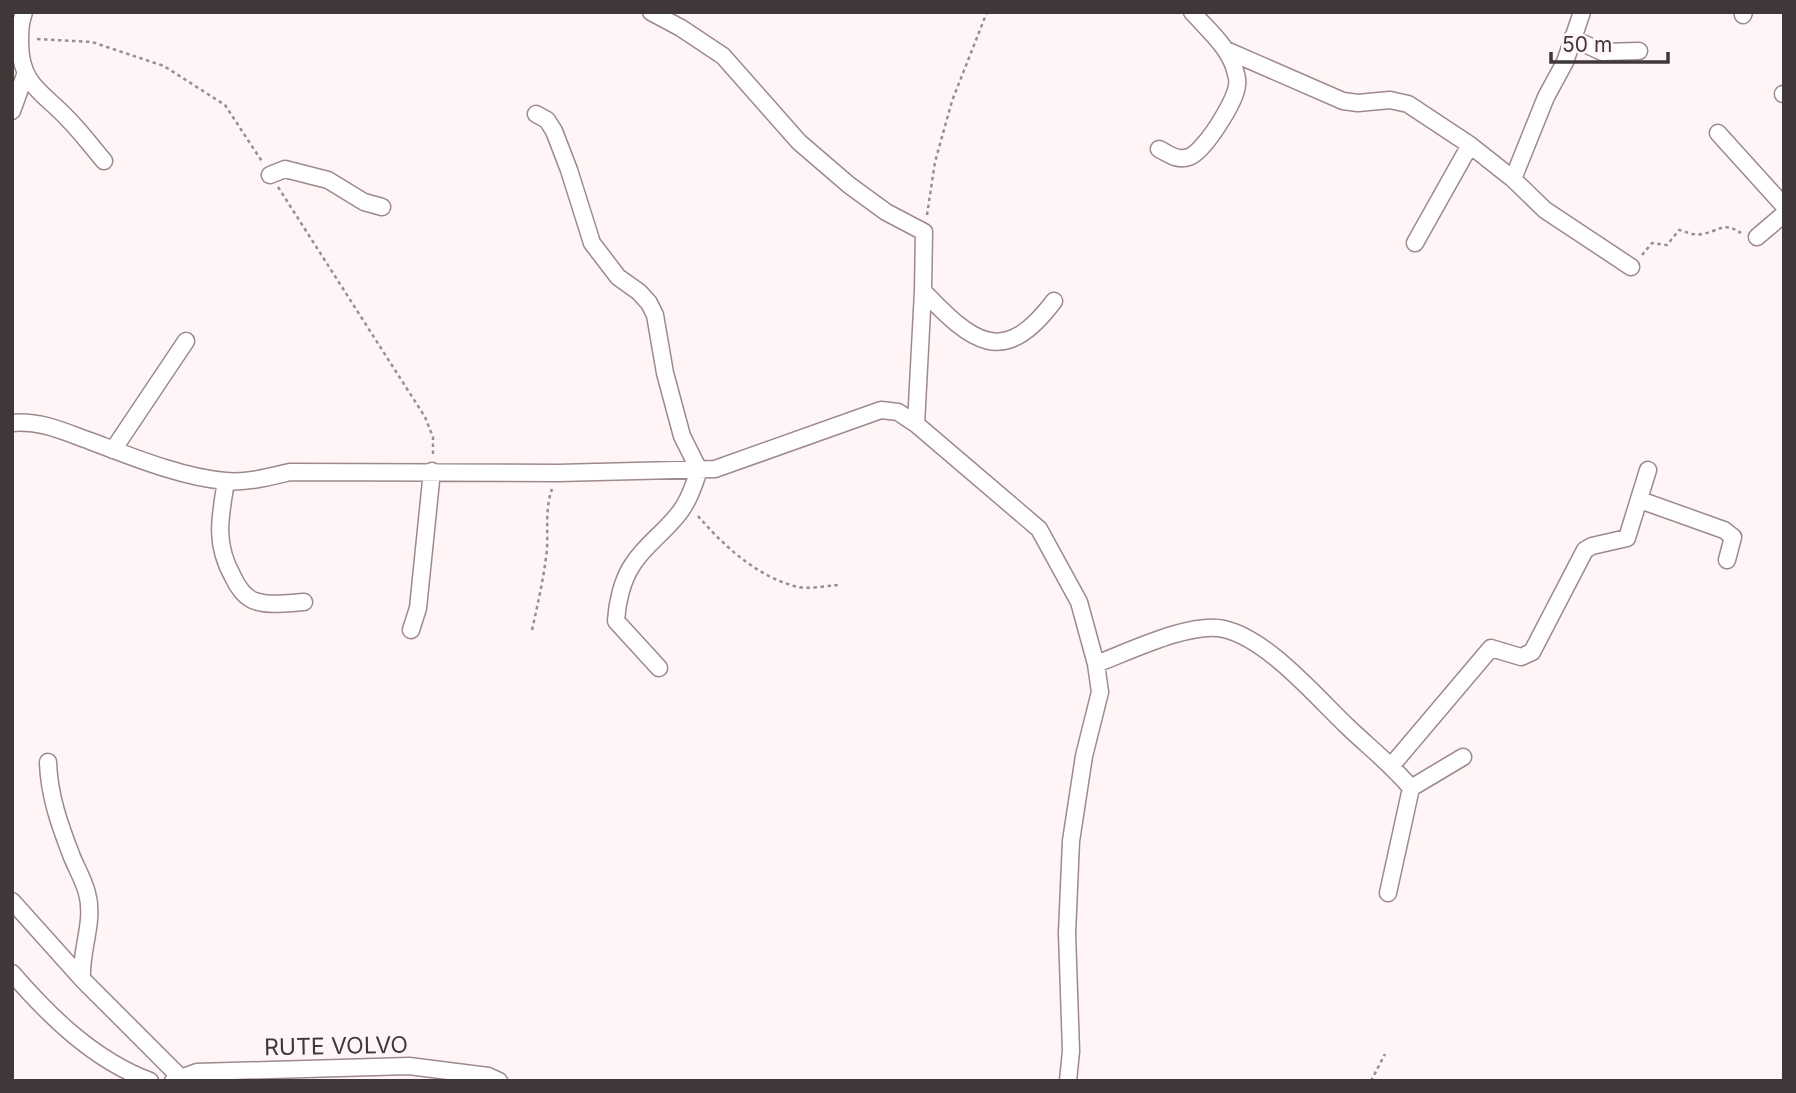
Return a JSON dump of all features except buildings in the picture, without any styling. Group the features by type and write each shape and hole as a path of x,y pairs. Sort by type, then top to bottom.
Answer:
{"street":[{"path":"24,12 20,24 20,58 25,75 34,88 67,118 104,161"},
{"path":"651,12 723,56 799,142 849,185 886,212 924,232 916,424"},
{"path":"1159,149 1176,159 1191,157 1202,147 1222,119 1238,87 1236,72 1226,50 1192,12"},
{"path":"1513,179 1546,97 1565,62 1582,12"},
{"path":"1572,38 1602,52 1639,51"},
{"path":"1226,50 1343,101 1358,103 1390,100 1408,104 1470,145 1513,179 1545,210 1631,267"},
{"path":"12,111 25,75"},
{"path":"536,114 547,120 554,131 592,243 618,277 649,303 659,329 665,373 682,436 699,470 688,497 667,529 633,563 616,611 616,621 659,668"},
{"path":"1718,133 1784,206"},
{"path":"1415,243 1470,145"},
{"path":"270,175 285,169 328,180 364,202 382,207"},
{"path":"1757,237 1784,214"},
{"path":"923,290 970,334 989,341 1003,342 1025,333 1039,321 1054,301"},
{"path":"113,450 186,341"},
{"path":"12,422 44,424 113,450 196,475 226,481 258,480 290,472 558,473 715,469 881,410 898,412 916,424 1039,529 1079,602 1097,664 1100,692 1084,756 1071,841 1066,933 1071,1051 1068,1081"},
{"path":"1392,765 1490,648 1521,657 1532,652 1585,550 1627,538 1648,470"},
{"path":"411,630 418,608 432,471"},
{"path":"226,481 219,527 223,560 238,587 251,600 259,602 304,602"},
{"path":"1640,499 1724,530 1733,537 1727,560"},
{"path":"1097,664 1178,634 1201,628 1224,629 1250,640 1285,667 1392,765 1411,788"},
{"path":"1388,893 1411,788 1463,757"},
{"path":"48,762 56,816 88,895 88,931 81,960 82,979"},
{"path":"12,901 176,1079"},
{"path":"12,973 69,1032 105,1059 150,1081"},
{"name":"RUTE VOLVO","path":"176,1079 197,1073 408,1073 488,1076 499,1081"}],"path":[{"path":"924,232 935,162 949,113 987,12"},
{"path":"20,36 45,41 92,42 164,66 225,105 425,416 433,437 432,471"},
{"path":"1631,267 1652,243 1667,245 1679,230 1701,235 1725,226 1747,237 1757,237"},
{"path":"532,630 543,581 548,502 558,473"},
{"path":"688,497 706,526 750,565 795,587 838,585"},
{"path":"1371,1081 1385,1054"}]}
